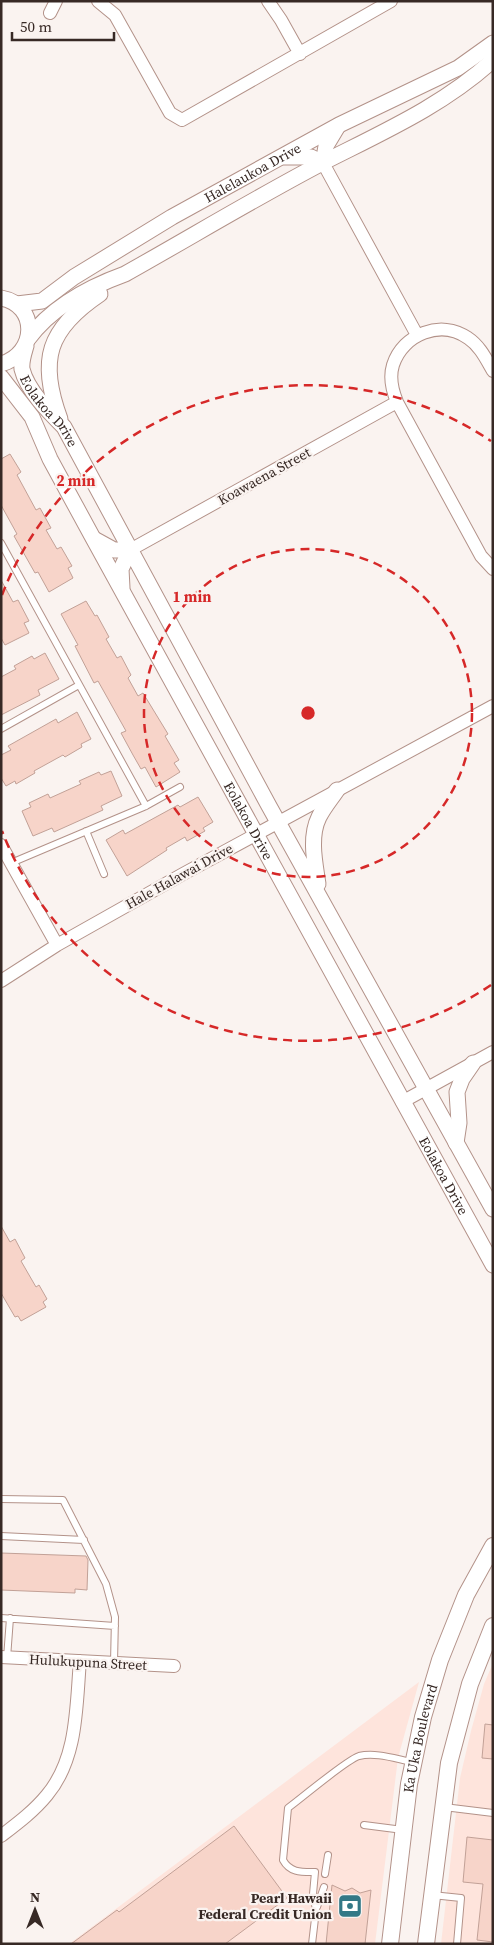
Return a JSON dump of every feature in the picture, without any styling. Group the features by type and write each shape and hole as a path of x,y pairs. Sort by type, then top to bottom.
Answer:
{"main road":[{"name":"Ka Uka Boulevard","path":"390,1944 413,1762 423,1717 440,1660 466,1595 493,1546"},
{"path":"426,1944 442,1806 449,1763 460,1715 493,1626"}],"street":[{"path":"50,13 56,1"},
{"path":"98,1 115,15 170,112 182,120 391,1"},
{"path":"268,1 282,20 300,54"},
{"name":"Halelaukoa Drive","path":"17,304 42,301 74,277 156,226 339,125 458,68 493,43"},
{"name":"Halelaukoa Drive","path":"1,364 19,355 46,318 70,302 107,280 125,274 323,163 380,135 443,98 464,84 493,60"},
{"path":"323,163 326,146 339,125"},
{"path":"280,157 311,157 323,163 417,334"},
{"path":"64,427 52,396 48,378 49,364 57,336 68,319 76,311 111,287 125,274"},
{"path":"1,298 17,304"},
{"name":"Eolakoa Drive","path":"17,304 29,323 27,342 22,360 26,382 47,410 64,427 493,1209"},
{"path":"493,371 488,353 467,337 457,332 434,330 417,334 404,346 392,366 391,378 392,390 397,402 481,556 493,569"},
{"name":"Eolakoa Drive","path":"1,377 32,418 50,458 92,538 493,1266"},
{"name":"Koawaena Street","path":"130,550 397,402"},
{"path":"92,538 98,543 114,550 130,550 121,569 122,590"},
{"name":"Hale Halawai Drive","path":"1,981 57,945 255,834 493,706"},
{"path":"320,895 314,858 314,835 319,816 337,790"},
{"path":"1,845 6,866 57,945"},
{"path":"402,1102 493,1052"},
{"path":"456,1143 458,1123 457,1092 462,1079 473,1063"},
{"name":"Hulukupuna Street","path":"4,1658 174,1666"},
{"path":"1,1836 24,1819 48,1794 60,1774 73,1740 80,1661"}],"lane":[{"path":"1,543 146,806"},
{"path":"1,729 79,685"},
{"path":"6,866 146,806 180,787"},
{"path":"86,831 104,874"},
{"path":"1,1499 64,1500 106,1584 115,1617 114,1663"},
{"path":"1,1536 84,1540"},
{"path":"1,1618 115,1626"},
{"path":"4,1658 10,1618"},
{"path":"316,1910 313,1894 315,1872 294,1871 283,1860 288,1808 348,1762 359,1756 372,1755 413,1762"},
{"path":"442,1806 493,1813"},
{"path":"364,1825 404,1830"},
{"path":"325,1874 328,1855"},
{"path":"312,1944 316,1910 324,1887"},
{"path":"431,1895 461,1898 457,1944"},
{"path":"458,1935 461,1944"}],"shaded area":[{"path":"493,1663 493,1944 441,1944 460,1778 484,1684"},
{"path":"419,1682 398,1758 375,1944 69,1944"}],"building":[{"path":"10,454 21,472 17,475 36,510 40,508 51,528 46,530 57,549 61,547 72,566 68,568 73,578 49,592 38,572 35,573 14,536 17,534 1,505 1,459"},
{"path":"1,580 13,602 18,600 29,621 24,623 29,633 5,645 1,638"},
{"path":"86,601 95,616 97,615 109,637 106,639 117,658 121,656 131,675 128,678 138,696 143,693 168,734 165,736 179,760 174,763 180,772 156,787 145,767 141,769 133,755 121,733 126,731 98,681 94,683 75,646 78,645 61,614"},
{"path":"45,653 59,679 38,690 40,695 1,715 1,677 16,669 14,666 32,656 34,659"},
{"path":"77,712 91,739 81,744 82,747 65,757 63,755 34,771 35,773 16,784 15,781 6,786 1,778 1,755 11,750 8,746 56,719 58,723"},
{"path":"111,771 122,796 101,806 103,810 54,832 52,828 33,836 22,811 31,807 29,803 48,794 50,798 81,784 79,781 99,772 101,775"},
{"path":"198,797 213,822 203,828 205,831 187,841 185,837 127,876 106,840 123,830 125,834 178,805 180,807"},
{"path":"1,1226 10,1242 15,1239 25,1258 21,1261 36,1287 39,1285 47,1299 43,1302 46,1307 21,1321 18,1316 15,1317 1,1293"},
{"path":"1,1553 86,1556 88,1560 87,1590 75,1589 75,1593 1,1590"},
{"path":"485,1724 493,1725 493,1759 482,1758"},
{"path":"234,1826 287,1898 225,1944 71,1944 117,1910 119,1912"},
{"path":"467,1837 493,1840 493,1942 477,1940 483,1884 463,1882"},
{"name":"Pearl Hawaii Federal Credit Union","path":"332,1885 345,1891 352,1888 360,1893 371,1890 365,1944 326,1944"}],"place":[{"name":"Pearl Hawaii Federal Credit Union","path":"350,1906"}]}
